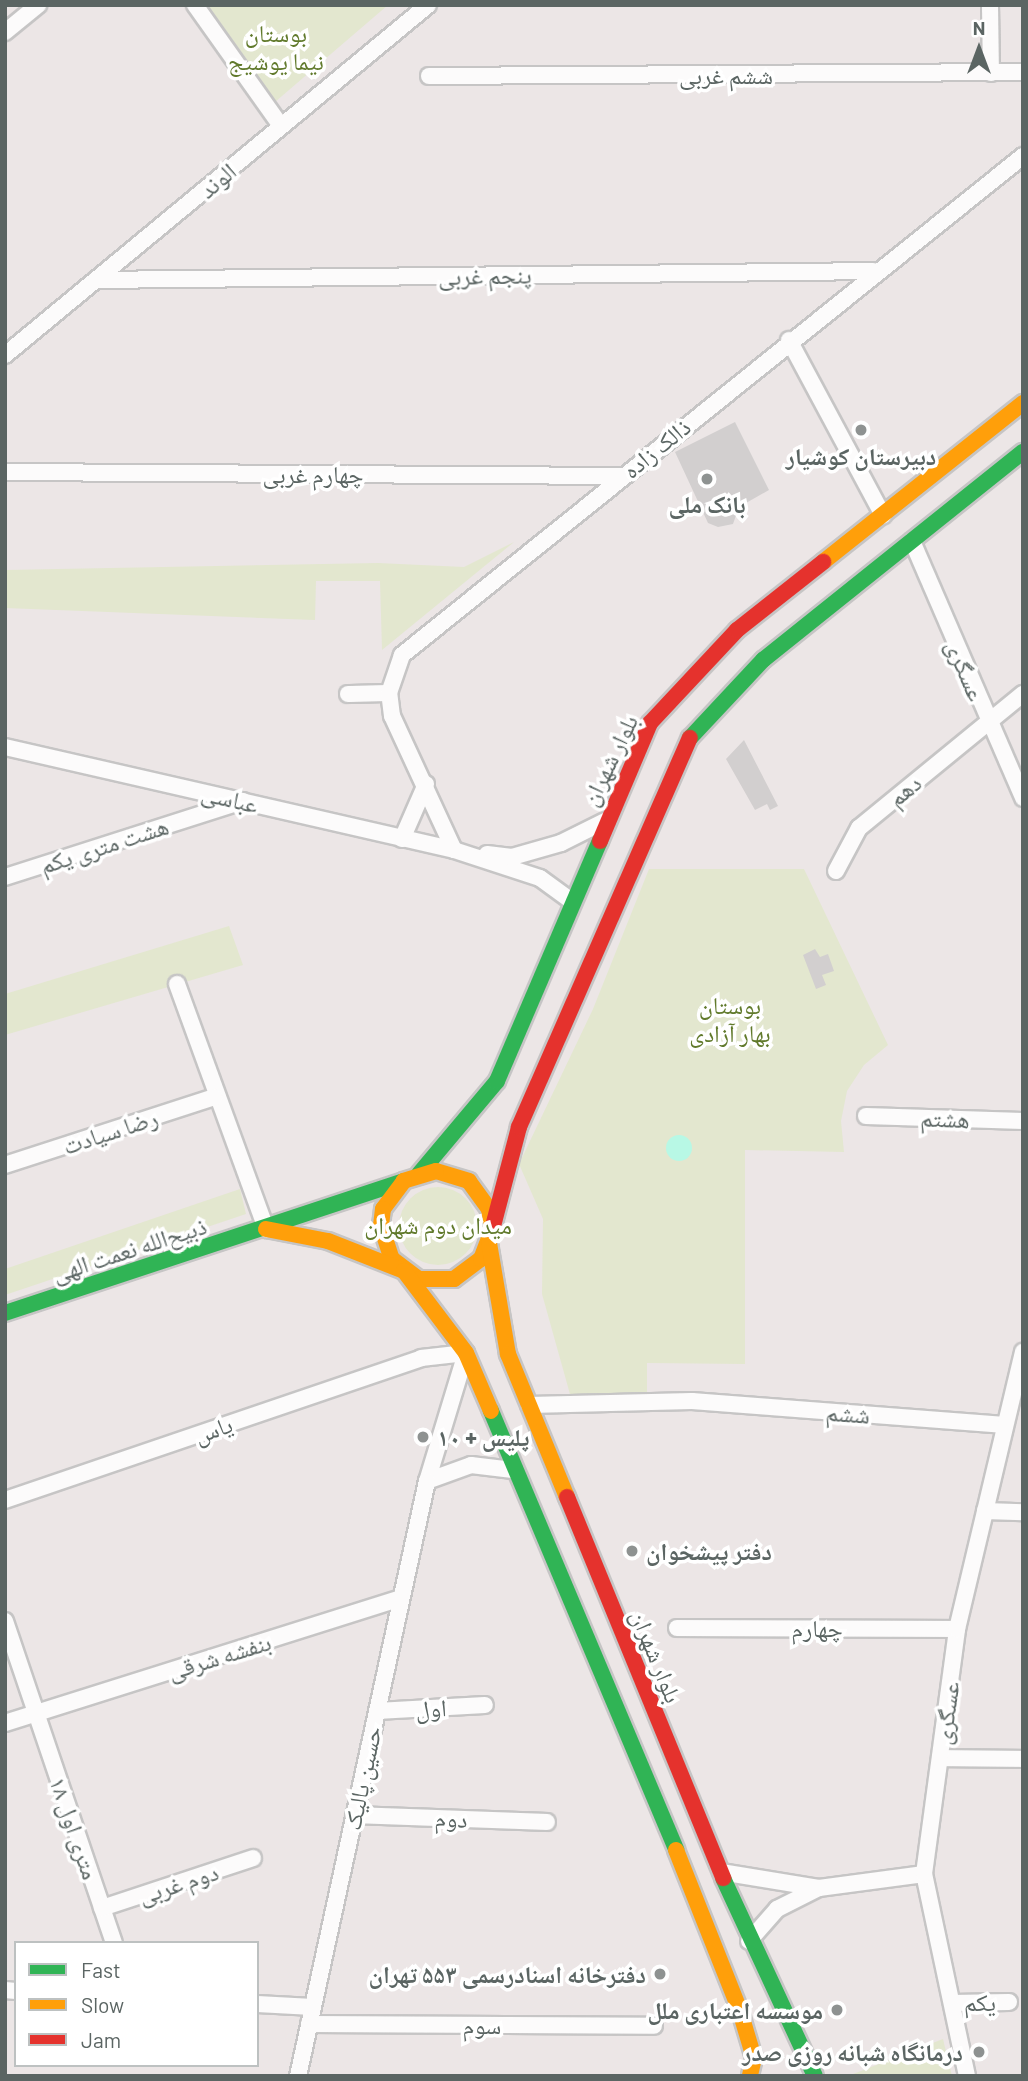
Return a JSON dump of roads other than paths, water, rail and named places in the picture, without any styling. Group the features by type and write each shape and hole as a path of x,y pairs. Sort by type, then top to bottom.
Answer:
{"street":[{"path":"5,32 38,5"},
{"path":"195,5 281,127"},
{"name":"الوند","path":"5,355 428,5"},
{"path":"989,5 991,73"},
{"name":"ششم غربی","path":"429,76 1023,72"},
{"name":"ذالک زاده","path":"389,693 402,655 873,271 1023,156"},
{"name":"پنجم غربی","path":"96,280 873,271"},
{"path":"789,340 883,515"},
{"name":"بلوار شهران","path":"419,1174 497,1081 650,723 687,677 1023,403"},
{"path":"177,984 214,1097 267,1229 328,1241 436,1282 454,1279 481,1259 489,1243 519,1127 684,744 763,660 1023,452"},
{"name":"چهارم غربی","path":"5,472 621,476"},
{"name":"عسگری","path":"912,541 987,722 1023,798"},
{"path":"348,694 389,693 393,716 454,850 540,878 572,901"},
{"name":"دهم","path":"836,871 859,828 1023,694"},
{"name":"عباسی","path":"5,747 454,850"},
{"path":"402,839 426,784"},
{"name":"هشت متری یکم","path":"5,877 244,801"},
{"path":"454,850 512,856 561,843 606,821"},
{"name":"رضا سیادت","path":"5,1164 214,1097"},
{"name":"هشتم","path":"866,1116 1023,1121"},
{"path":"492,1226 489,1209 469,1181 453,1173 419,1174 404,1181 383,1209 381,1226 384,1244 466,1353 705,1921 747,2033 754,2058 750,2076"},
{"name":"ذبیح‌الله نعمت الهی","path":"5,1313 267,1229 404,1181"},
{"name":"بلوار شهران","path":"489,1243 508,1354 749,1941 815,2076"},
{"name":"عسگری","path":"967,2076 924,1874 957,1629 1023,1352"},
{"name":"یاس","path":"5,1500 421,1358 466,1353"},
{"name":"حسین پالیک","path":"298,2076 427,1481 466,1353"},
{"name":"ششم","path":"529,1405 692,1401 1005,1425"},
{"path":"427,1481 471,1465 513,1470"},
{"path":"985,1511 1023,1513"},
{"name":"بنفشه شرقی","path":"5,1723 401,1598"},
{"name":"۱۸ متری اول","path":"5,1621 113,1941"},
{"name":"چهارم","path":"677,1628 957,1629"},
{"name":"اول","path":"377,1712 485,1705"},
{"path":"940,1758 1023,1759"},
{"name":"دوم","path":"354,1815 547,1822"},
{"name":"دوم غربی","path":"102,1908 253,1858"},
{"path":"721,1872 819,1888 924,1874"},
{"path":"749,1941 777,1909 819,1888"},
{"name":"یکم","path":"952,2003 1009,2002"},
{"path":"259,2004 313,2007"},
{"name":"سوم","path":"309,2024 654,2026"}],"place":[{"name":"دبیرستان کوشیار","path":"861,430"},
{"name":"بانک ملی","path":"707,479"},
{"name":"پلیس + ۱۰","path":"423,1437"},
{"name":"دفتر پیشخوان","path":"632,1551"},
{"name":"دفترخانه اسنادرسمی ۵۵۳ تهران","path":"660,1974"},
{"name":"موسسه اعتباری ملل","path":"837,2010"},
{"name":"درمانگاه شبانه روزی صدر","path":"979,2052"}],"park label":[{"name":"بوستان نیما یوشیج","path":"276,47"},
{"name":"بوستان بهار آزادی","path":"730,1019"},
{"name":"میدان دوم شهران","path":"438,1225"}]}
